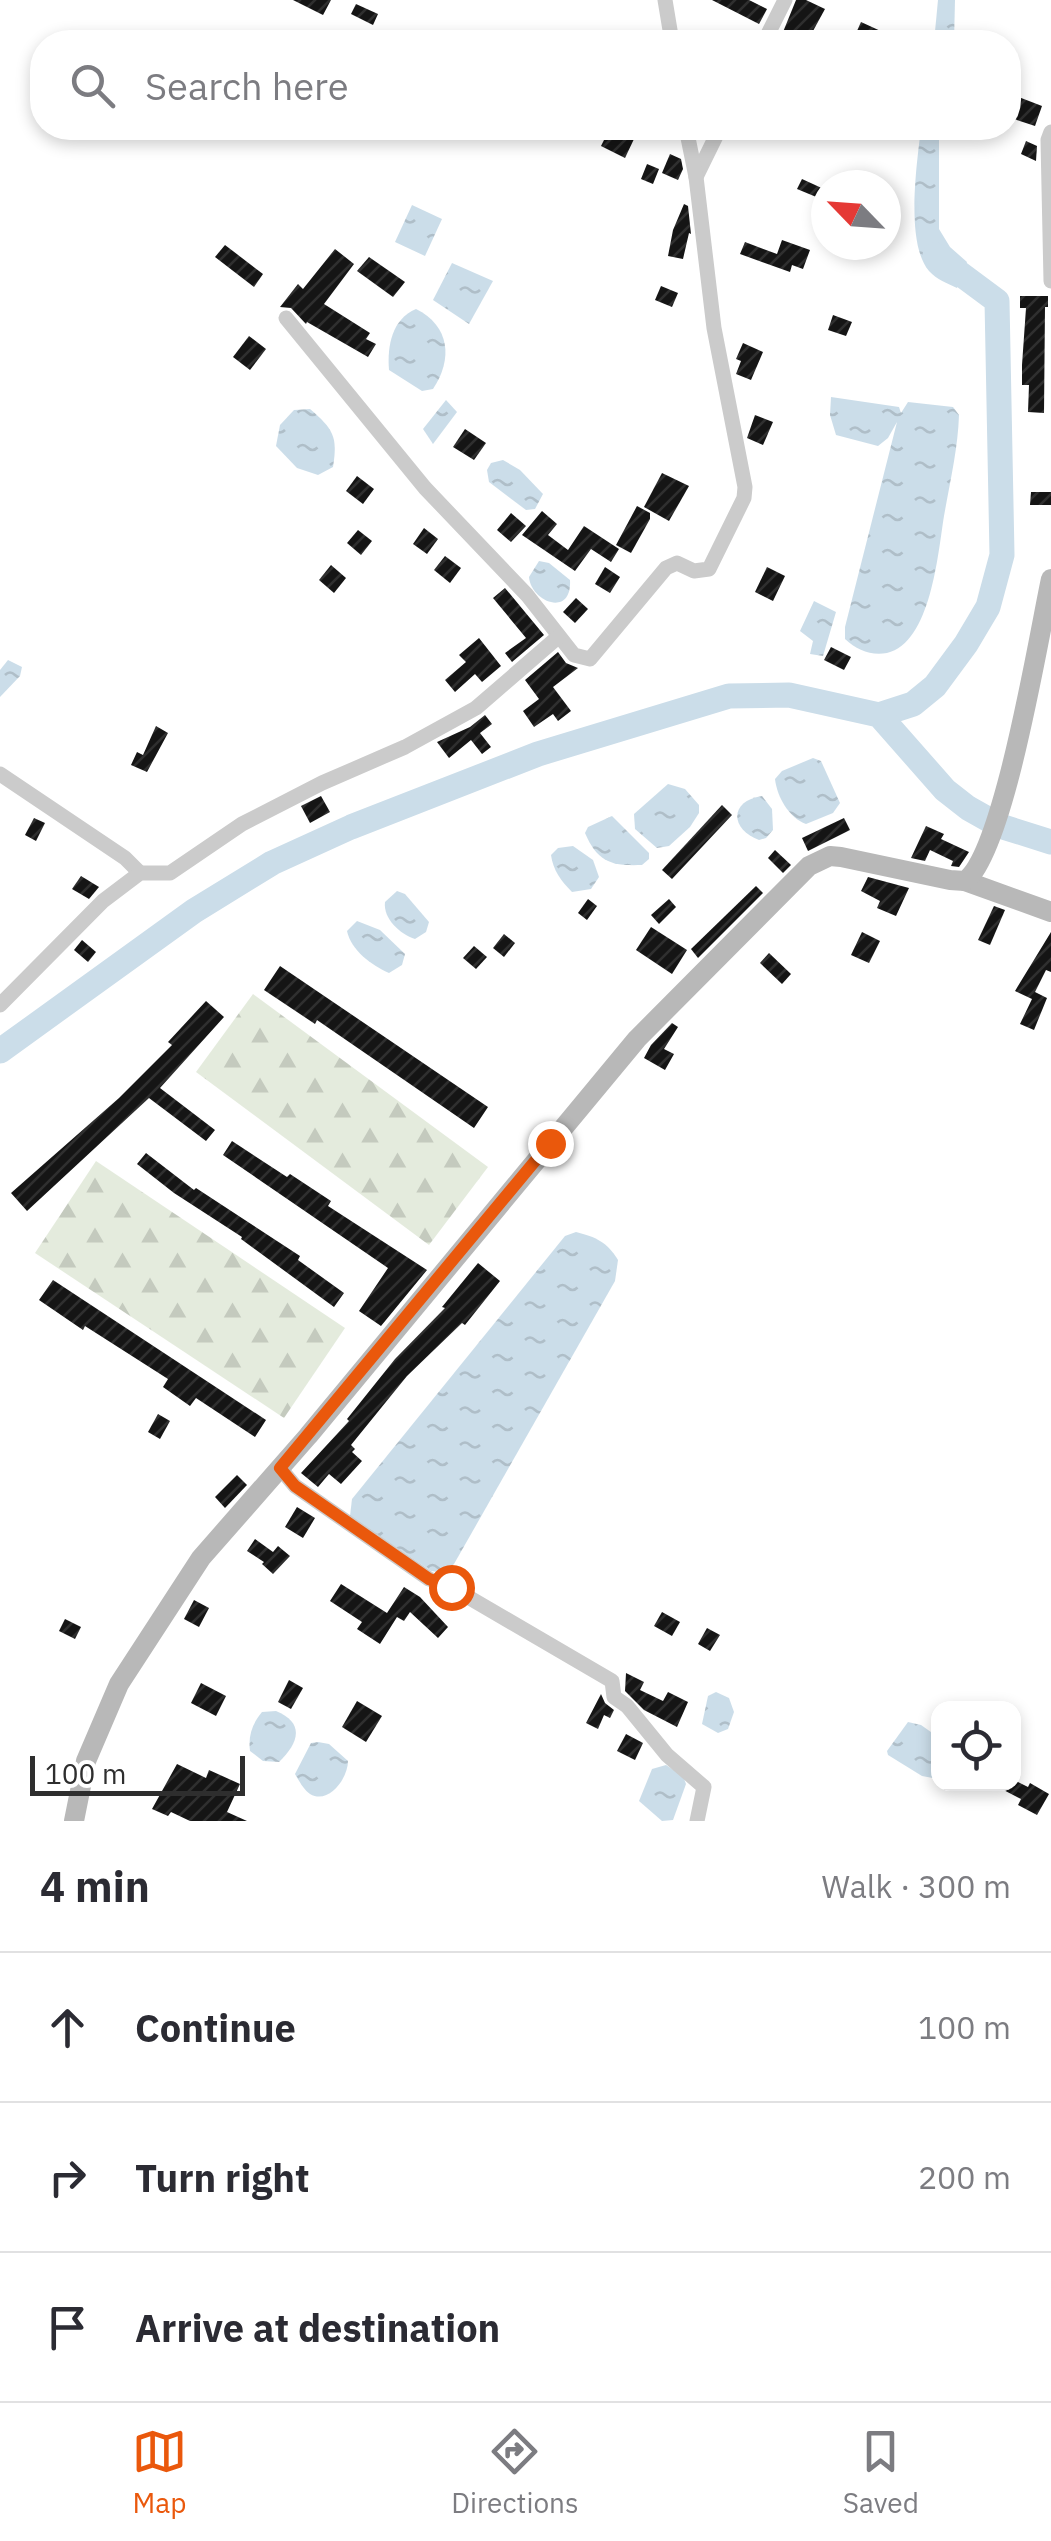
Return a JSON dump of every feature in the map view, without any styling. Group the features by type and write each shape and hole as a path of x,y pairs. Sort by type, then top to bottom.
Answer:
{"street":[{"path":"666,0 670,30"},
{"path":"770,30 786,0"},
{"path":"1051,132 1051,280"},
{"path":"286,318 425,488 527,595 574,655 590,660 666,568 677,562 694,571 708,569 744,498 712,313 688,140"},
{"path":"696,176 714,140"},
{"path":"965,881 977,870 1008,789 1051,579"},
{"path":"0,1006 103,901 140,874 170,872 242,824 405,747 476,708 558,637"},
{"path":"0,774 124,858 140,874"},
{"path":"74,1821 86,1761 126,1672 202,1558 637,1039 809,866 830,856 841,857 965,881 1051,912"},
{"path":"280,1468 295,1486 429,1579 451,1587 612,1681 614,1697 627,1706 666,1754 704,1787 697,1821"}],"green space":[{"path":"253,994 488,1167 429,1245 196,1072"},
{"path":"96,1161 345,1328 284,1418 35,1253"}],"water":[{"path":"938,0 955,0 954,30 935,30"},
{"path":"920,140 939,140 939,229 950,247 967,262 957,288 929,271 922,258 915,223"},
{"path":"412,205 442,219 425,256 395,242"},
{"path":"452,263 493,281 469,324 433,300"},
{"path":"416,309 436,324 445,344 439,378 433,389 422,391 389,370 396,326"},
{"path":"831,397 899,407 901,413 908,402 953,407 959,415 930,595 914,633 902,646 887,653 870,653 854,646 845,639 845,627 897,422 878,446 836,435 830,415"},
{"path":"446,400 457,412 433,444 423,429"},
{"path":"310,409 329,428 335,448 333,467 318,475 297,468 276,446 280,425 294,410"},
{"path":"503,460 520,470 543,494 535,509 526,510 489,482 487,470 491,463"},
{"path":"539,561 549,563 570,580 565,599 543,599 531,586 529,577"},
{"path":"814,601 836,612 823,656 810,654 813,641 800,631"},
{"path":"8,660 22,667 20,676 0,697 0,670"},
{"path":"813,758 821,761 840,803 833,813 806,824 785,806 775,779 782,771"},
{"path":"668,784 685,789 699,805 699,813 669,846 657,848 635,829 634,814"},
{"path":"762,796 772,809 773,830 759,840 743,829 737,816 744,803"},
{"path":"612,816 649,853 649,859 642,865 607,861 590,843 585,833 588,827"},
{"path":"573,846 593,860 599,877 591,889 572,892 554,866 551,855 558,848"},
{"path":"397,891 405,894 429,922 426,932 415,939 398,930 387,914 385,902"},
{"path":"357,921 380,930 405,954 402,965 389,973 363,956 347,931"},
{"path":"576,1232 600,1241 614,1254 618,1260 615,1281 454,1564 444,1573 431,1571 350,1516 352,1499 565,1236"},
{"path":"716,1692 729,1698 734,1712 728,1729 718,1733 702,1724 708,1696"},
{"path":"276,1711 292,1721 296,1734 279,1762 263,1761 250,1751 252,1730 262,1712"},
{"path":"908,1722 921,1725 931,1732 931,1778 922,1776 887,1751"},
{"path":"311,1743 329,1744 348,1761 345,1775 324,1796 310,1794 295,1774"},
{"path":"666,1765 683,1776 686,1784 673,1820 662,1821 639,1801 652,1769"}],"building":[{"path":"293,0 331,0 323,15"},
{"path":"712,0 749,0 767,9 759,24"},
{"path":"796,0 825,9 814,30 784,30"},
{"path":"356,4 378,14 373,25 351,14"},
{"path":"861,22 878,30 857,30"},
{"path":"1021,98 1042,106 1035,126 1021,121"},
{"path":"604,140 634,140 625,158 601,146"},
{"path":"1026,141 1037,146 1036,161 1021,154"},
{"path":"670,154 681,159 683,169 678,180 662,173"},
{"path":"647,164 659,169 653,184 641,179"},
{"path":"802,179 811,183 811,195 797,189"},
{"path":"684,204 688,206 691,234 683,259 668,256"},
{"path":"782,240 810,250 803,269 792,265 790,272 740,254 745,242 777,254"},
{"path":"225,245 263,274 254,287 215,257"},
{"path":"335,249 354,264 324,304 370,333 366,339 376,344 368,357 306,324 291,308 280,307 298,284 303,289"},
{"path":"369,257 405,282 393,297 357,271"},
{"path":"661,286 678,293 672,307 655,300"},
{"path":"1020,296 1048,296 1044,413 1028,412 1029,385 1022,385 1026,308 1020,308"},
{"path":"833,315 852,322 846,336 828,330"},
{"path":"249,336 266,349 250,370 233,357"},
{"path":"743,343 763,352 751,380 736,374 741,361 736,359"},
{"path":"755,415 773,422 763,445 747,438"},
{"path":"465,429 486,443 474,460 453,447"},
{"path":"662,473 689,486 669,521 644,507"},
{"path":"357,476 374,489 363,504 346,491"},
{"path":"1031,492 1051,492 1051,505 1030,505"},
{"path":"637,506 650,513 650,519 631,553 616,545"},
{"path":"542,511 557,524 548,535 568,550 584,526 619,549 611,562 591,549 575,571 522,535"},
{"path":"511,513 526,526 511,542 497,530"},
{"path":"424,528 438,539 427,554 413,544"},
{"path":"358,530 372,541 361,555 347,543"},
{"path":"445,556 461,568 450,583 434,570"},
{"path":"331,565 346,578 334,593 319,580"},
{"path":"605,567 620,577 610,593 595,584"},
{"path":"767,567 785,576 773,601 755,592"},
{"path":"505,588 544,635 512,662 505,653 526,638 493,598"},
{"path":"576,598 588,609 575,623 563,612"},
{"path":"479,638 501,666 482,682 475,674 455,692 445,680 466,662 459,655"},
{"path":"831,647 851,657 844,670 824,660"},
{"path":"558,652 566,663 578,668 553,687 571,711 558,721 553,714 534,727 523,711 539,699 525,680"},
{"path":"485,715 492,724 480,733 491,747 482,754 471,740 449,758 437,742 470,727"},
{"path":"156,726 168,733 147,772 131,765 137,752 143,755"},
{"path":"321,796 330,812 310,823 301,806"},
{"path":"722,805 732,815 672,879 662,870"},
{"path":"34,818 45,823 36,841 25,835"},
{"path":"844,818 850,830 808,851 802,838"},
{"path":"926,826 944,834 941,839 969,852 959,867 951,866 953,861 930,850 925,861 911,858"},
{"path":"775,850 791,865 783,873 768,858"},
{"path":"81,876 99,887 89,899 72,889"},
{"path":"868,877 909,888 896,916 877,908 880,901 861,891"},
{"path":"756,886 763,893 698,958 691,949"},
{"path":"588,899 597,906 587,920 578,913"},
{"path":"669,899 676,907 659,924 651,915"},
{"path":"994,906 1005,910 990,945 978,940"},
{"path":"651,927 687,950 672,974 636,950"},
{"path":"862,932 880,941 869,963 851,955"},
{"path":"1051,932 1051,972 1046,970 1035,992 1047,998 1034,1030 1020,1024 1032,999 1015,991"},
{"path":"504,934 515,943 504,957 493,948"},
{"path":"82,940 96,952 88,962 74,950"},
{"path":"474,946 487,957 476,969 463,958"},
{"path":"769,953 791,974 782,984 760,963"},
{"path":"280,966 488,1107 474,1128 317,1020 315,1024 264,990"},
{"path":"206,1001 224,1017 160,1088 215,1130 206,1141 149,1098 27,1211 11,1193 119,1098 172,1045 168,1042"},
{"path":"672,1023 678,1027 664,1049 674,1054 665,1070 644,1058"},
{"path":"232,1141 331,1201 328,1206 427,1270 381,1326 359,1311 388,1268 223,1155"},
{"path":"146,1153 194,1190 300,1256 298,1260 344,1293 334,1307 137,1164"},
{"path":"478,1263 500,1281 465,1325 462,1323 407,1376 351,1445 355,1449 352,1452 362,1461 341,1484 329,1474 318,1487 301,1473 349,1421 395,1359 445,1308 442,1307"},
{"path":"53,1280 266,1420 255,1437 196,1398 190,1406 163,1387 168,1379 39,1300"},
{"path":"158,1414 170,1421 160,1439 148,1432"},
{"path":"237,1475 247,1485 225,1508 215,1497"},
{"path":"297,1507 315,1518 303,1538 285,1527"},
{"path":"255,1539 273,1552 278,1546 290,1556 273,1574 264,1562 247,1551"},
{"path":"341,1584 387,1613 404,1587 420,1597 448,1627 438,1638 410,1612 404,1621 397,1617 380,1644 357,1629 362,1622 330,1601"},
{"path":"194,1600 209,1608 199,1627 184,1619"},
{"path":"662,1612 680,1622 672,1636 654,1626"},
{"path":"65,1619 81,1627 75,1639 59,1631"},
{"path":"707,1628 720,1635 710,1651 698,1644"},
{"path":"626,1673 644,1682 640,1690 663,1701 668,1692 688,1702 677,1727 644,1710 625,1691"},
{"path":"289,1680 303,1688 291,1709 278,1702"},
{"path":"201,1683 226,1696 216,1716 191,1703"},
{"path":"601,1694 614,1710 610,1718 604,1715 598,1729 586,1723"},
{"path":"357,1701 382,1716 366,1742 342,1727"},
{"path":"626,1734 643,1743 635,1760 617,1751"},
{"path":"177,1764 206,1778 209,1770 240,1784 227,1812 247,1821 190,1821 152,1809"},
{"path":"1030,1783 1049,1794 1037,1815 1018,1805 1021,1799 1006,1791 1021,1791 1021,1784 1028,1787"}],"waterway":[{"path":"879,715 913,704 935,686 988,607 1002,555 997,301 935,255"},
{"path":"0,1051 194,911 272,863 351,827 538,754 729,696 789,695 879,715 945,790 968,808 1000,826 1051,842"}],"route":[{"path":"451,1587 429,1579 295,1486 280,1468 550,1143"}]}
